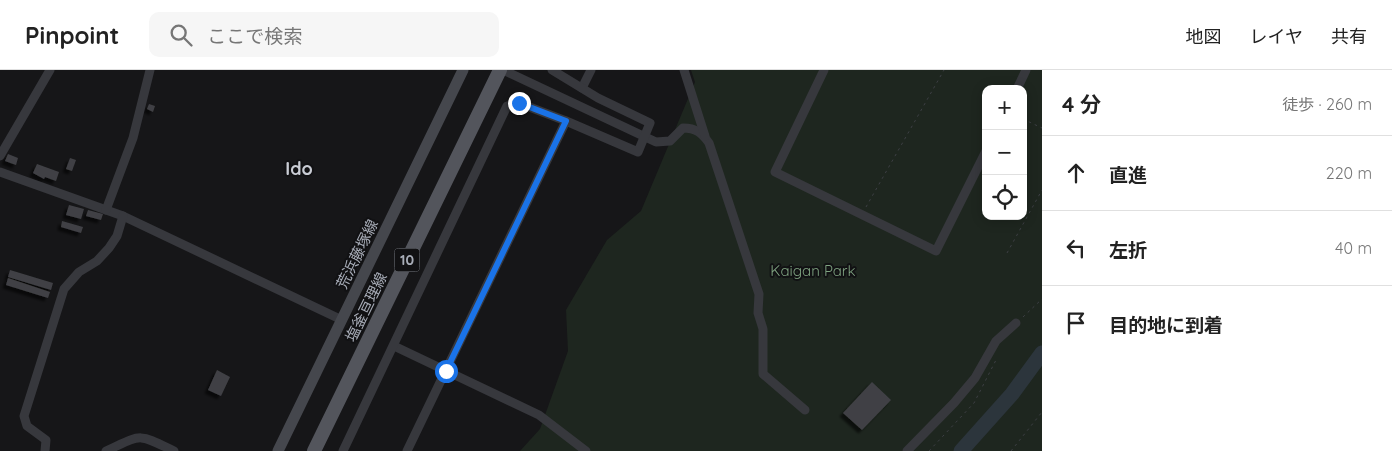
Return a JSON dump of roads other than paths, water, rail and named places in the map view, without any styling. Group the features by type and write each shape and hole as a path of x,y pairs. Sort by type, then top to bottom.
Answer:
{"main road":[{"name":"塩釜亘理線","path":"314,451 501,70"}],"street":[{"path":"0,156 50,70"},
{"path":"106,210 133,138 150,70"},
{"name":"荒浜藤塚線","path":"278,451 463,70"},
{"path":"501,70 644,137 664,143 670,141 684,128 690,128 697,130 706,139"},
{"path":"343,451 507,106 519,103 638,152 650,122 582,88 552,70"},
{"path":"582,88 591,70"},
{"path":"684,70 759,294 758,313 763,329 763,374 805,410"},
{"path":"824,70 775,172 936,251 982,159"},
{"path":"1019,85 1026,70"},
{"path":"407,451 566,121"},
{"path":"0,172 124,216 342,320"},
{"path":"45,451 46,440 27,426 24,416 64,289 79,272 98,261 109,248 117,236 124,216"},
{"path":"907,451 954,403 975,378 996,340 1016,323"},
{"path":"394,346 539,415 586,451"},
{"path":"106,451 138,436 144,436 174,451"}],"waterway":[{"path":"961,451 1012,394 1042,353"}],"district":[{"name":"Ido","path":"299,168"}],"park label":[{"name":"Kaigan Park","path":"813,270"}]}
